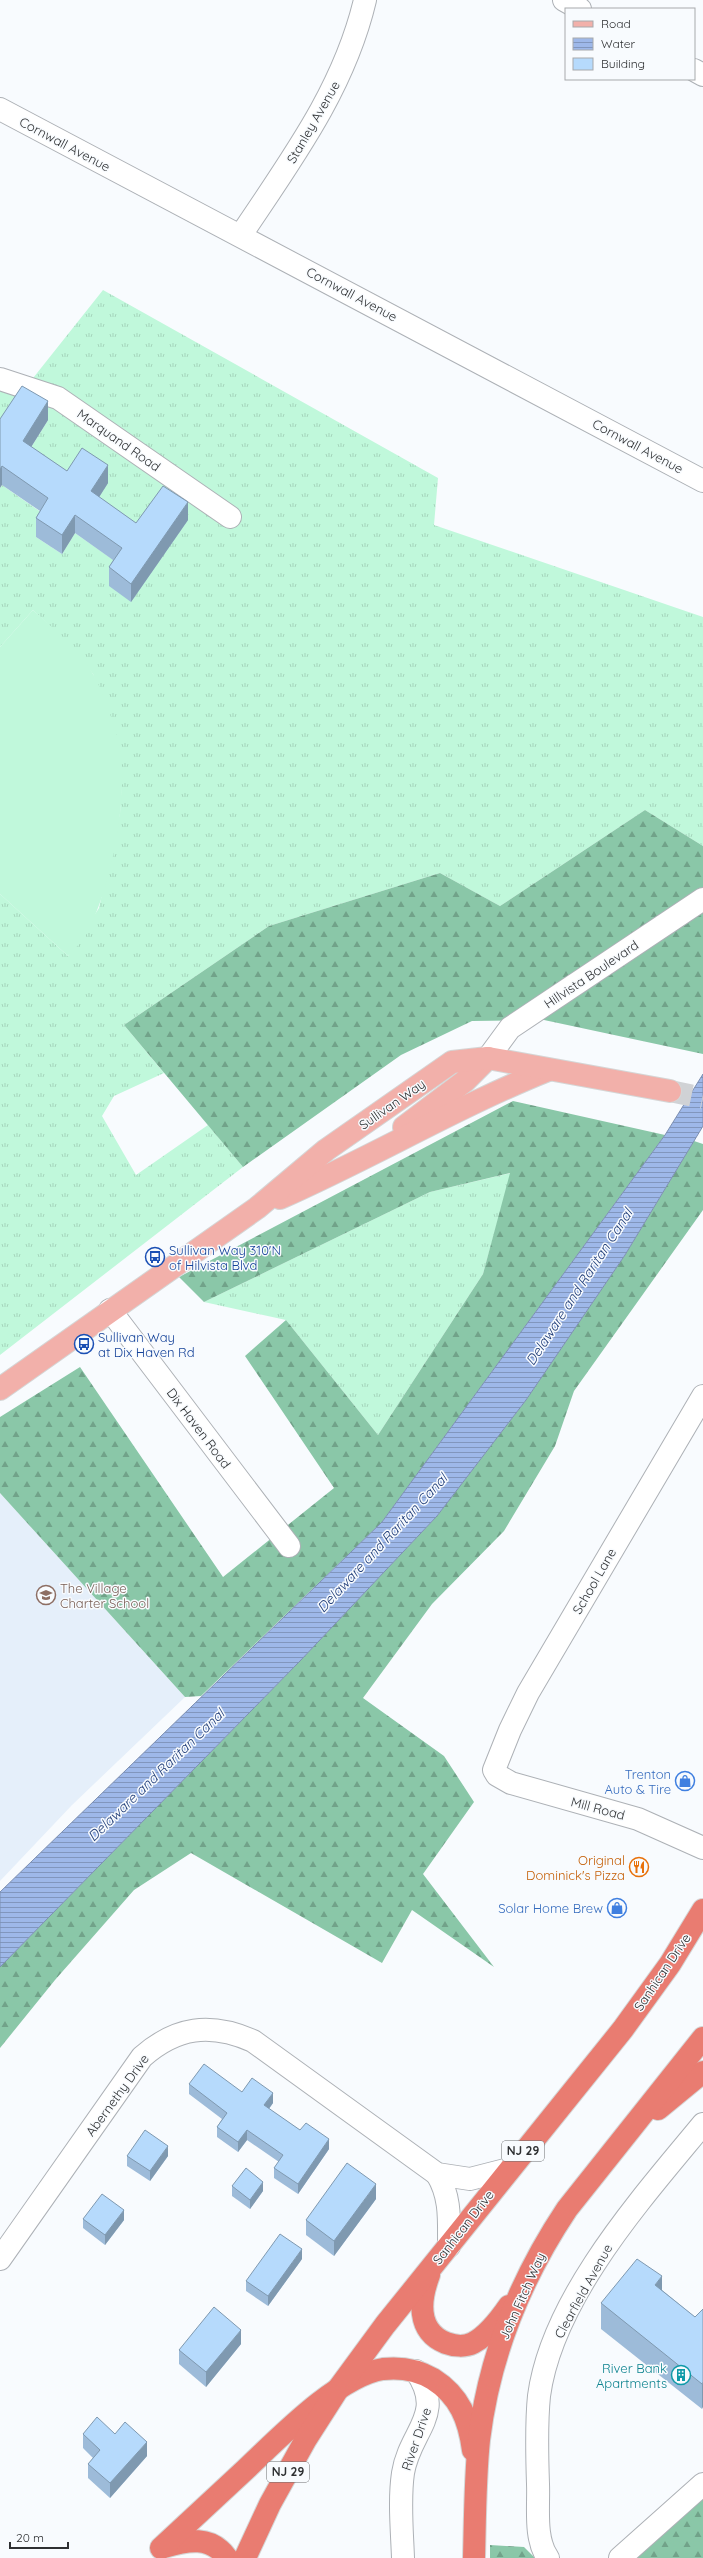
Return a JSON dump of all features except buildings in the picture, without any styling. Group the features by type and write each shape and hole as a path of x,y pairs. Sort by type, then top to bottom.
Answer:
{"highway":[{"name":"Sanhican Drive","path":"245,2558 270,2504 338,2389 509,2169 623,2029 670,1964 703,1910"},
{"name":"John Fitch Way","path":"474,2558 477,2473 481,2427 499,2349 525,2283 551,2234 567,2209 703,2038"},
{"path":"630,2131 703,2072"},
{"path":"431,2268 422,2299 423,2316 433,2336 451,2345 465,2345 481,2337 507,2309 525,2283"},
{"path":"156,2553 298,2420 338,2389 382,2369 416,2371 440,2384 461,2406 471,2436 477,2473"},
{"path":"156,2553 186,2540 202,2541 214,2544 227,2558"}],"main road":[{"name":"Sullivan Way","path":"0,1389 110,1310 257,1208 326,1150 452,1062 488,1058 670,1091"},
{"path":"375,1153 418,1115 465,1081 488,1058"},
{"name":"Sullivan Way","path":"257,1208 336,1174 473,1102 548,1070"}],"street":[{"name":"Stanley Avenue","path":"241,235 306,138 333,90 353,42 364,0"},
{"path":"564,0 578,8"},
{"name":"Cornwall Avenue","path":"0,109 241,235 703,481"},
{"name":"Marquand Road","path":"0,379 58,398 230,516"},
{"name":"Hillvista Boulevard","path":"488,1058 510,1028 703,899"},
{"name":"Dix Haven Road","path":"110,1310 289,1546"},
{"name":"School Lane","path":"494,1770 510,1730 528,1694 700,1409"},
{"name":"Mill Road","path":"494,1770 497,1775 511,1783 638,1819 703,1848"},
{"name":"Abernethy Drive","path":"0,2259 142,2058 158,2043 177,2034 199,2029 221,2030 252,2041 438,2174 446,2189 450,2216 449,2246"},
{"name":"Clearfield Avenue","path":"548,2558 540,2532 536,2451 539,2396 546,2364 559,2329 601,2254 630,2211 703,2124"},
{"name":"Abernethy Drive","path":"438,2174 470,2179 509,2169"},
{"name":"River Drive","path":"403,2558 403,2471 410,2451 429,2409 425,2388 416,2371"},
{"path":"620,2558 703,2484"}],"shaded area":[{"name":"The Village Charter School","path":"0,1493 185,1697 72,1805 0,1881"}],"green space":[{"path":"103,290 438,478 434,525 703,617 703,846 645,810 500,906 440,873 269,926 124,1025 164,1073 114,1096 102,1116 136,1175 208,1125 243,1167 0,1355 0,894 68,956 99,908 120,813 122,780 107,711 93,674 68,643 33,610 0,647 0,488 2,485 48,517 36,537 62,554 75,533 122,566 136,542 91,510 107,483 67,490 23,460 48,420 0,437 0,391 18,397"},
{"path":"33,610 58,632 81,656 93,674 104,698 114,727 119,743 122,764 120,815 110,870 94,919 84,938 68,956 0,894 0,647"},
{"path":"645,810 703,846 703,1054 544,1020 472,1021 401,1055 243,1167 124,1025 269,926 440,873 500,906"},
{"path":"513,1101 665,1135 382,1522 201,1696 185,1697 0,1493 0,1417 80,1367 223,1577 334,1488 245,1356 286,1320 378,1435 483,1274 510,1173 430,1192 204,1302 179,1277"},
{"path":"694,1141 703,1144 703,1210 574,1391 555,1446 504,1531 432,1604 363,1698 444,1756 474,1802 423,1874 494,1967 412,1910 382,1963 191,1853 134,1890 55,1980 0,2048 0,1967 300,1661 437,1516 526,1400 625,1255"},
{"path":"511,1173 483,1274 378,1435 286,1320 204,1302 430,1192"},
{"path":"703,2493 703,2558 633,2558"},
{"path":"490,2545 524,2547 535,2558 490,2558"}],"water":[{"name":"Delaware and Raritan Canal","path":"703,1074 703,1126 694,1141 625,1255 526,1400 437,1516 300,1661 0,1967 0,1892 382,1522 665,1135"}],"tunnel":[{"path":"670,1091 703,1098"}],"place":[{"name":"Sullivan Way 310'N of Hilvista Blvd","path":"155,1257"},
{"name":"Sullivan Way at Dix Haven Rd","path":"84,1344"},
{"name":"The Village Charter School","path":"46,1595"},
{"name":"Trenton Auto & Tire","path":"685,1781"},
{"name":"Original Dominick's Pizza","path":"639,1867"},
{"name":"Solar Home Brew","path":"617,1908"},
{"name":"River Bank Apartments","path":"681,2375"}]}
